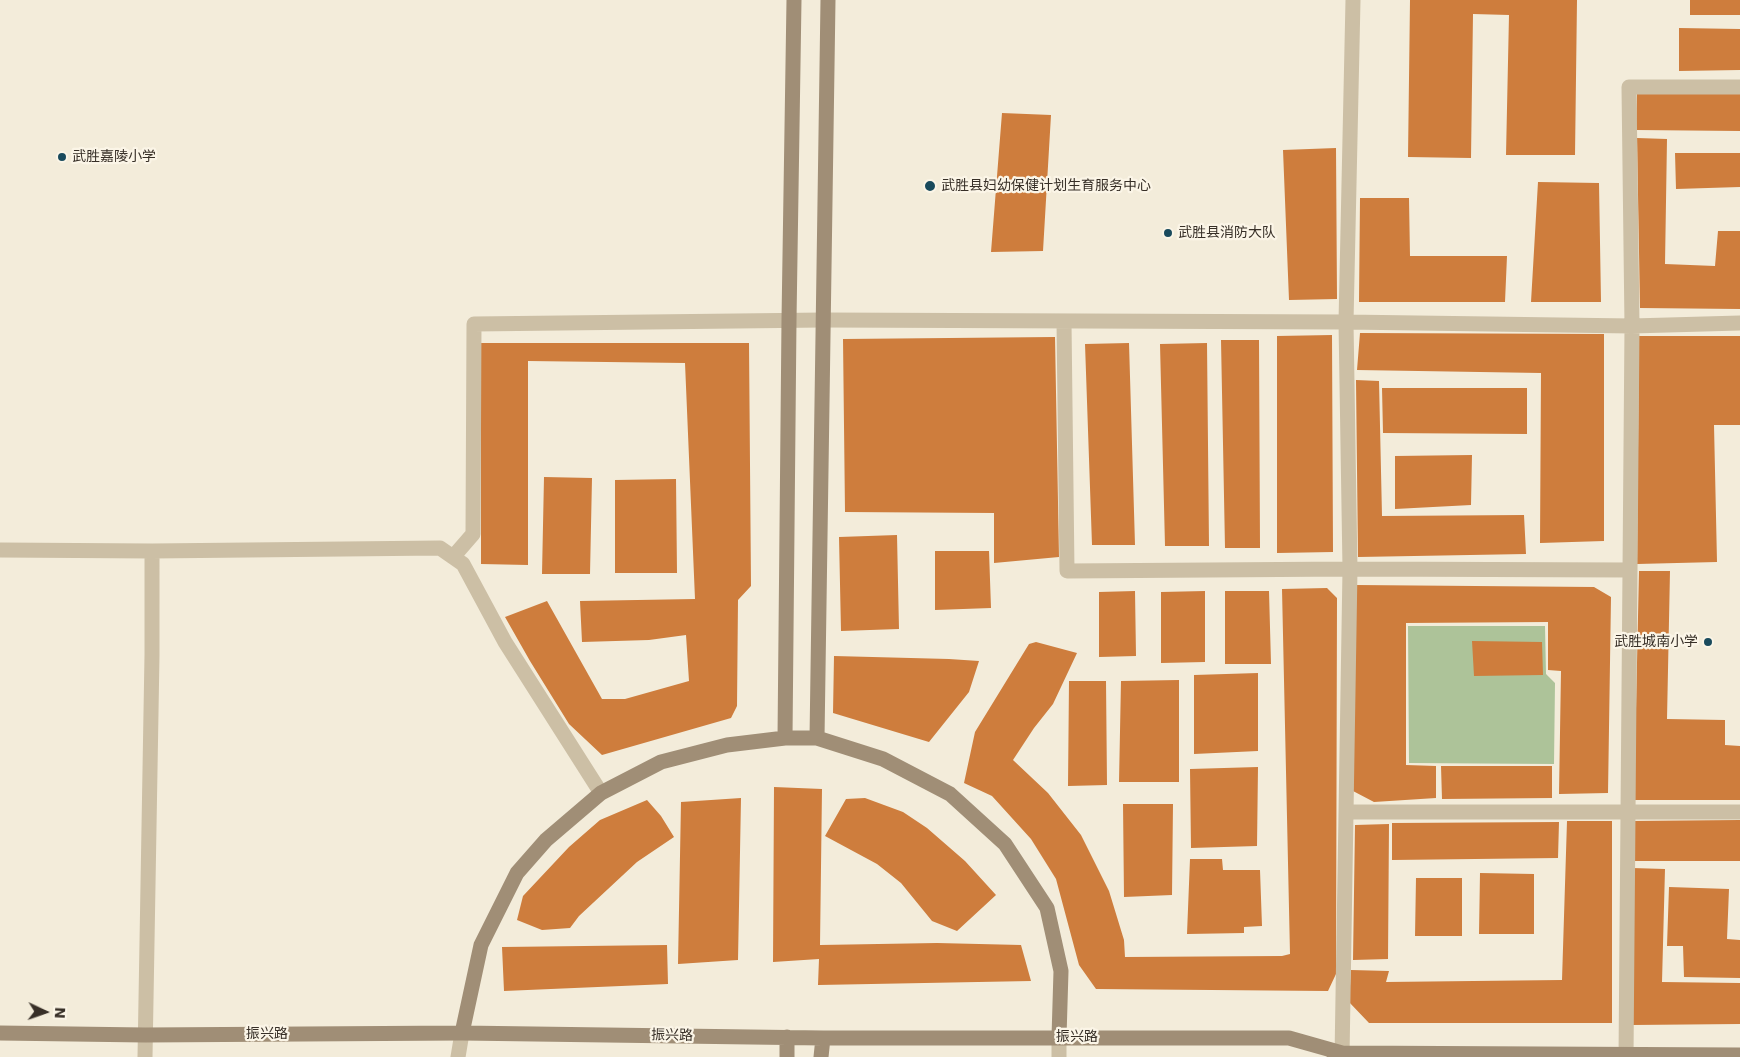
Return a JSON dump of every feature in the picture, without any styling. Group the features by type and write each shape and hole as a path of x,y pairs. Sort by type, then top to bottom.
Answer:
{"main road":[{"path":"786,738 789,320 794,0"},
{"path":"818,738 828,0"},
{"path":"462,1033 481,946 518,873 546,840 601,793 660,762 727,745 786,738 818,738 883,759 950,794 1005,844 1047,908 1060,971 1059,1037"},
{"name":"振兴路","path":"0,1033 145,1035 462,1033 823,1038 1289,1038 1342,1055"},
{"path":"787,1037 787,1057"},
{"path":"821,1057 823,1038"},
{"name":"振兴路","path":"1323,1057 1342,1055 1626,1056 1740,1054"}],"street":[{"path":"1342,1055 1350,568 1346,322 1353,0"},
{"path":"1626,1056 1632,326 1629,87 1740,87"},
{"path":"453,557 473,534 474,324 823,320 1346,322 1632,326 1740,322"},
{"path":"1064,322 1067,571 1350,568 1630,570"},
{"path":"0,550 152,551 440,548 464,564 505,642 601,793"},
{"path":"145,1057 152,551"},
{"path":"1347,812 1740,812"},
{"path":"458,1057 462,1033"},
{"path":"1059,1037 1059,1057"}],"green space":[{"path":"1408,626 1545,626 1546,674 1555,683 1554,764 1409,763"}],"building":[{"path":"1410,0 1577,0 1575,155 1506,155 1509,15 1473,14 1471,158 1408,157"},
{"path":"1690,0 1740,0 1740,15 1690,15"},
{"path":"1679,28 1740,29 1740,70 1679,71"},
{"path":"1637,94 1740,94 1740,131 1636,130"},
{"path":"1002,113 1051,115 1043,251 991,252"},
{"path":"1637,138 1667,139 1665,264 1715,266 1718,231 1740,231 1740,309 1640,308"},
{"path":"1336,148 1337,299 1289,300 1283,150"},
{"path":"1675,153 1740,153 1740,187 1676,189"},
{"path":"1538,182 1599,183 1601,302 1531,302"},
{"path":"1360,198 1409,198 1410,256 1507,256 1505,302 1359,302"},
{"path":"1360,333 1604,334 1604,541 1540,543 1541,373 1357,370"},
{"path":"1332,335 1333,552 1277,553 1277,336"},
{"path":"1639,336 1740,336 1740,425 1714,425 1717,562 1637,564"},
{"path":"1055,337 1059,557 994,563 994,513 845,512 843,339"},
{"path":"1221,340 1259,340 1260,548 1225,548"},
{"path":"481,343 749,343 751,586 738,600 737,706 731,718 602,755 569,724 505,617 547,601 602,699 625,699 689,681 686,635 649,640 582,642 580,601 695,599 685,363 528,361 528,565 481,564"},
{"path":"1129,343 1135,545 1092,545 1085,344"},
{"path":"1207,343 1209,546 1165,546 1160,344"},
{"path":"1356,380 1379,381 1382,516 1524,515 1526,554 1358,557"},
{"path":"1382,388 1527,388 1527,434 1383,433"},
{"path":"1472,455 1471,505 1395,509 1395,456"},
{"path":"544,477 592,478 590,574 542,574"},
{"path":"676,479 677,573 615,573 615,480"},
{"path":"897,535 899,629 841,631 839,537"},
{"path":"935,551 989,551 991,608 935,610"},
{"path":"1639,571 1670,571 1667,719 1725,720 1725,745 1740,746 1740,800 1634,800"},
{"path":"1356,585 1594,587 1611,597 1608,793 1559,794 1561,671 1548,670 1548,622 1406,623 1406,765 1436,766 1436,798 1374,802 1353,791"},
{"path":"1327,588 1337,598 1336,974 1328,991 1096,989 1079,965 1056,879 1031,839 992,796 964,783 975,732 1029,644 1036,642 1077,653 1053,704 1034,728 1013,760 1048,793 1081,835 1109,891 1124,940 1125,957 1282,956 1290,954 1282,589"},
{"path":"1135,591 1136,656 1099,657 1099,592"},
{"path":"1205,591 1205,662 1161,663 1161,592"},
{"path":"1225,591 1269,591 1271,664 1225,664"},
{"path":"1472,641 1542,642 1543,675 1474,676"},
{"path":"834,656 979,661 969,692 929,742 833,713"},
{"path":"1258,673 1258,751 1194,754 1194,675"},
{"path":"1179,680 1179,782 1119,782 1121,681"},
{"path":"1069,681 1106,681 1107,785 1068,786"},
{"path":"1441,766 1552,766 1552,798 1442,799"},
{"path":"1258,767 1257,846 1191,848 1190,769"},
{"path":"774,787 822,789 820,945 937,943 1021,945 1031,981 818,985 819,959 773,962"},
{"path":"741,798 738,960 678,964 681,802"},
{"path":"865,798 903,812 927,828 965,861 996,895 957,931 932,921 901,883 877,864 825,836 846,799"},
{"path":"647,800 661,816 674,837 637,862 579,916 570,928 542,930 517,920 523,896 569,847 600,820"},
{"path":"1123,804 1173,804 1172,895 1124,897"},
{"path":"1740,820 1740,861 1633,861 1632,821"},
{"path":"1567,821 1612,821 1612,1023 1369,1023 1349,1002 1351,970 1389,971 1386,982 1562,980"},
{"path":"1559,822 1558,858 1392,860 1392,823"},
{"path":"1389,824 1388,959 1353,960 1355,825"},
{"path":"1190,859 1222,859 1223,870 1260,870 1262,926 1244,927 1244,933 1187,934"},
{"path":"1632,868 1665,869 1662,982 1740,983 1740,1024 1632,1025"},
{"path":"1480,873 1534,874 1534,934 1479,934"},
{"path":"1416,878 1462,878 1462,936 1415,936"},
{"path":"1669,887 1729,889 1727,939 1740,940 1740,978 1684,977 1683,946 1667,946"},
{"path":"667,945 668,984 504,991 502,947"}],"place":[{"name":"武胜嘉陵小学","path":"62,157"},
{"name":"武胜县妇幼保健计划生育服务中心","path":"930,186"},
{"name":"武胜县消防大队","path":"1168,233"},
{"name":"武胜城南小学","path":"1708,642"}]}
